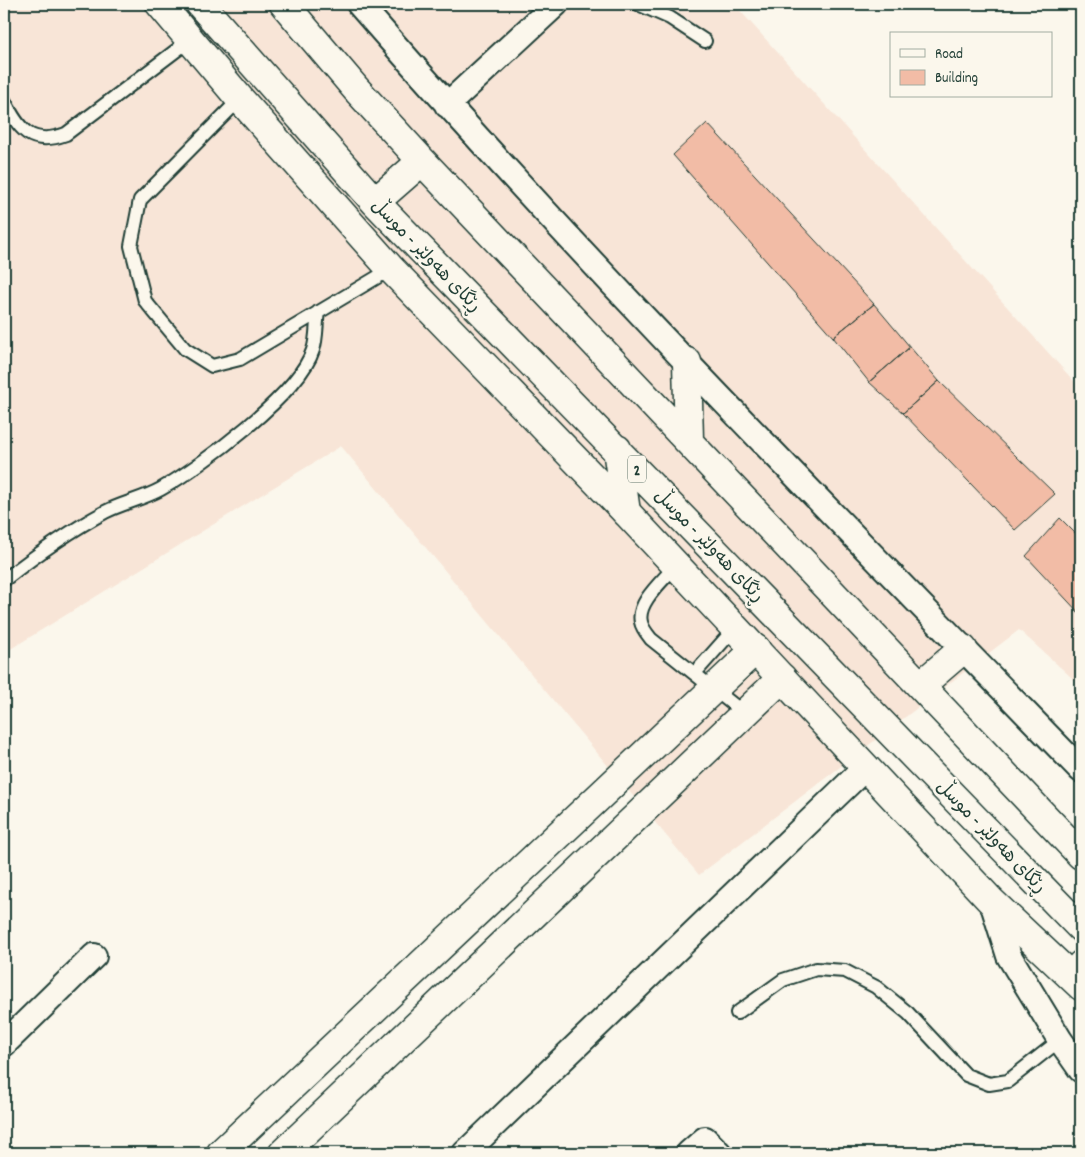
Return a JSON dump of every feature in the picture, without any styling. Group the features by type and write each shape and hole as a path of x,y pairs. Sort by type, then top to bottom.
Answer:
{"main road":[{"path":"160,4 240,99 391,269 626,512 992,902 1078,975"},
{"name":"ڕێگای هەولێر - موسڵ","path":"200,4 375,202 1081,928"},
{"path":"284,4 356,89 422,161 689,440 1081,855"},
{"path":"375,202 422,161"},
{"path":"687,362 689,440"},
{"path":"617,449 626,512"},
{"path":"221,1153 252,1125 704,681 756,649"},
{"path":"921,685 963,649"},
{"path":"252,1125 282,1153 782,678"}],"street":[{"path":"359,4 447,106 794,476 1081,770"},
{"path":"447,106 556,4"},
{"path":"474,1150 866,767"},
{"path":"992,902 1009,956 1060,1040 1081,1070"},
{"path":"4,1044 94,956"},
{"path":"689,1153 705,1139 719,1153"}],"lane":[{"path":"638,4 670,18 705,41"},
{"path":"4,100 16,124 30,136 51,140 66,134 190,40"},
{"path":"240,99 140,200 131,246 145,301 184,350 212,366 240,359 391,269"},
{"path":"4,580 50,544 106,511 159,490 174,481 203,462 261,413 299,377 313,350 318,312"},
{"path":"676,565 646,601 640,614 641,624 651,639 745,714"},
{"path":"704,681 735,628"},
{"path":"737,1013 784,980 816,968 845,971 876,987 908,1013 966,1075 989,1084 1008,1082 1060,1040"}],"shaded area":[{"path":"4,4 734,4 1081,389 1081,686 1019,630 699,875 341,446 4,653"}],"building":[{"path":"707,123 874,304 833,337 673,155"},
{"path":"874,304 910,347 869,382 833,337"},
{"path":"910,347 939,381 903,413 869,382"},
{"path":"939,381 1055,494 1015,530 903,413"},
{"path":"1060,518 1081,539 1081,615 1026,556"}]}
